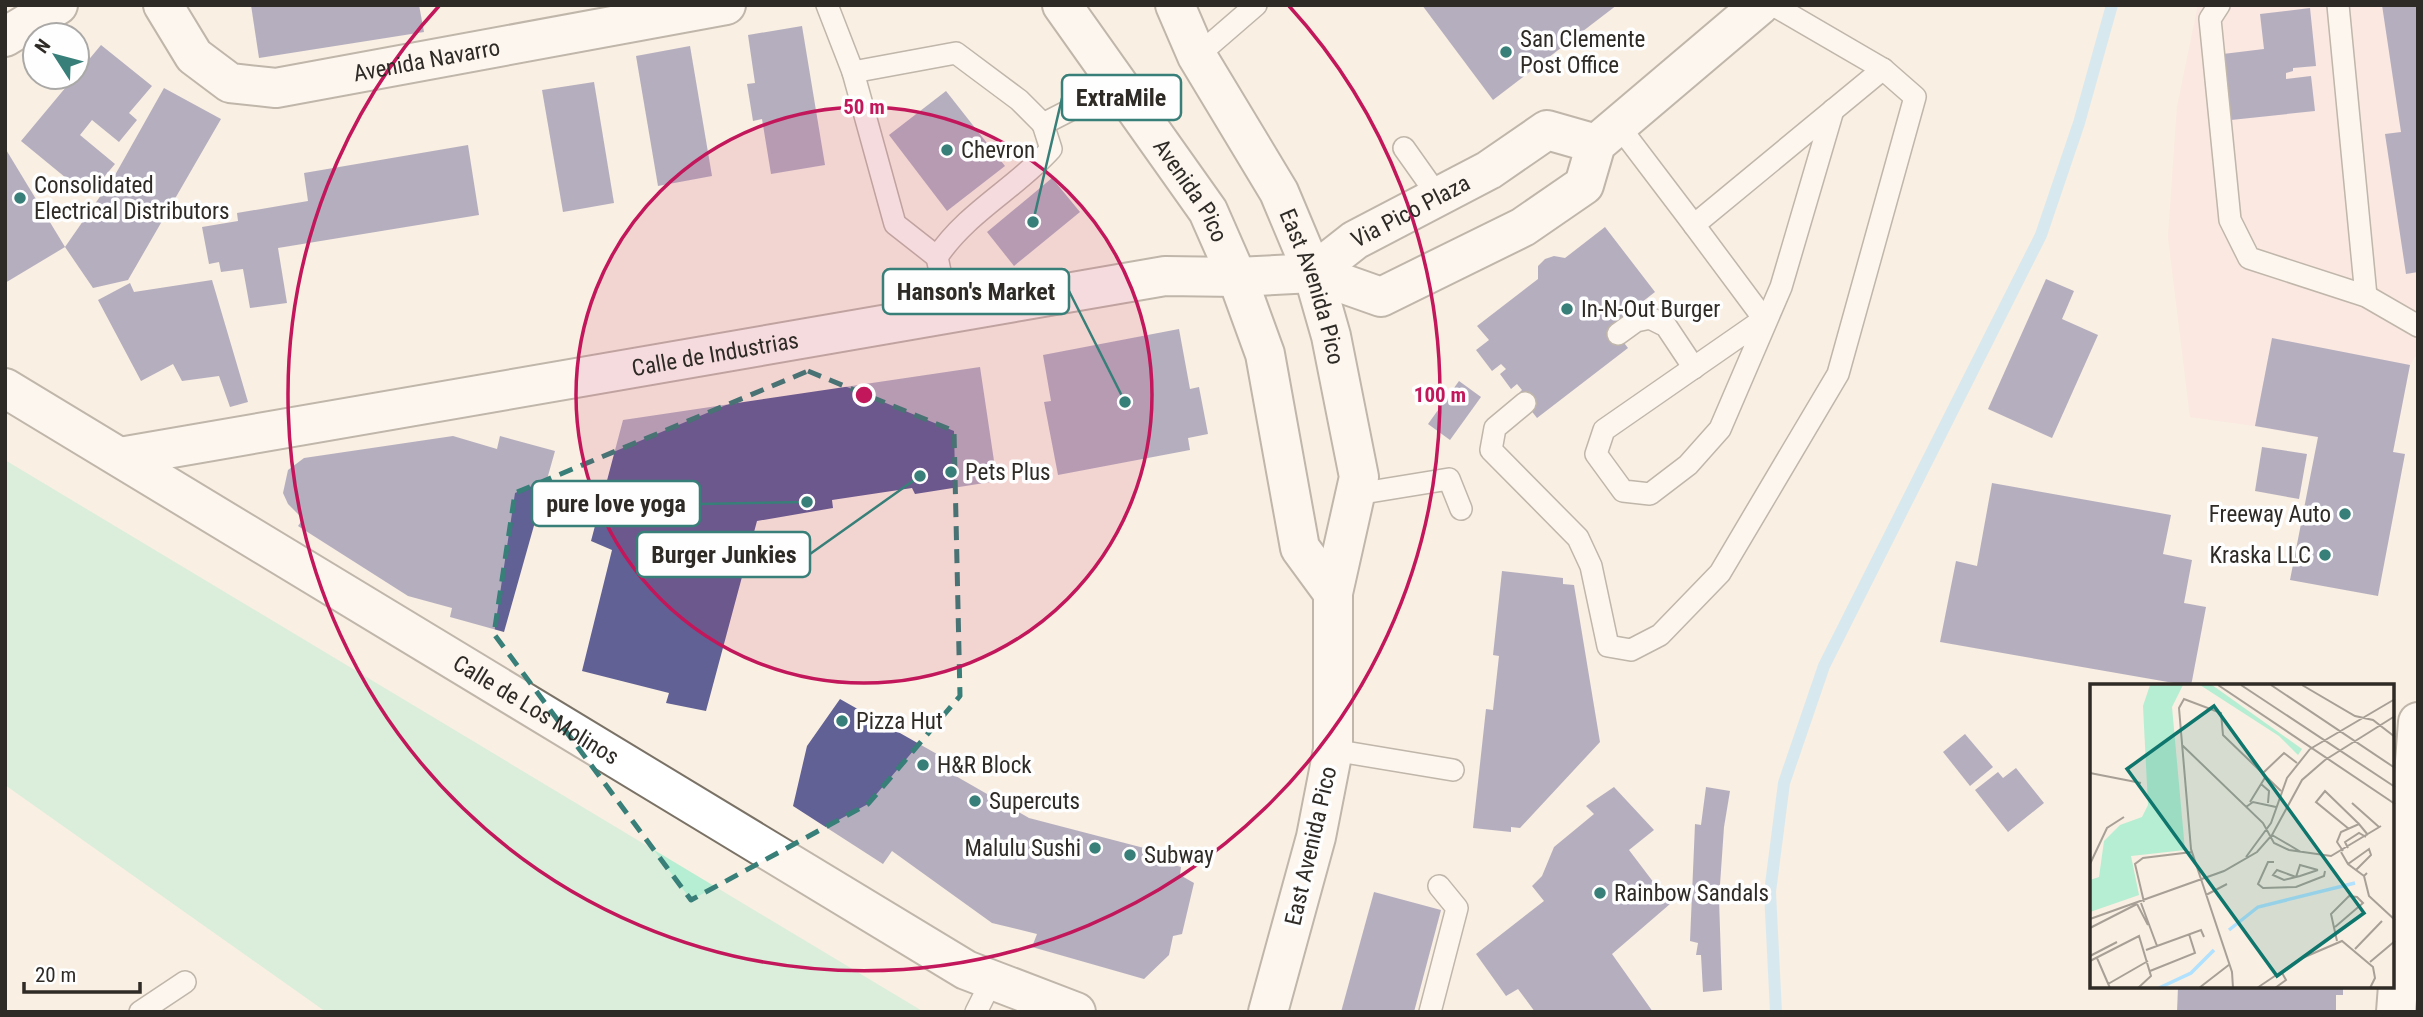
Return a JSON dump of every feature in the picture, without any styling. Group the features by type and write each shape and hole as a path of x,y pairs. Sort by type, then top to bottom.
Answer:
{"street":[{"path":"5,37 58,5"},
{"name":"Avenida Navarro","path":"163,5 194,56 230,83 276,88 726,5"},
{"name":"Avenida Pico","path":"1062,5 1208,211 1237,277"},
{"name":"East Avenida Pico","path":"1175,5 1197,57 1279,192 1313,273 1331,336 1359,477 1334,593 1333,750 1316,837 1268,1012"},
{"path":"1607,135 1760,5"},
{"name":"Via Pico Plaza","path":"1547,130 1607,135 1584,185 1523,227 1381,297 1313,273 1355,240 1489,170 1547,130"},
{"name":"Calle de Industrias","path":"120,457 1165,276 1237,277 1313,273"},
{"path":"1237,277 1265,354 1300,548 1334,593"},
{"name":"Calle de Los Molinos","path":"5,388 966,970 984,996 1076,1012"},
{"path":"2396,1012 2408,961 2418,722"}],"lane":[{"path":"828,5 853,72 894,224 937,257 949,315"},
{"path":"1197,57 1256,5"},
{"path":"1525,403 1494,428 1491,450 1578,538 1591,566 1608,646 1631,650 1660,635 1720,573 1838,374 1915,97 1882,69 1773,5"},
{"path":"2219,5 2210,19 2230,220 2249,258 2366,296 2418,326"},
{"path":"2338,5 2366,296"},
{"path":"853,72 956,54 1019,100 1043,124 1051,149 1029,174 954,232 937,257"},
{"path":"1694,225 1882,69"},
{"path":"1043,124 1119,85"},
{"path":"1765,319 1604,430 1596,454 1623,491 1650,494 1688,465 1720,429 1781,287 1833,110"},
{"path":"1607,135 1694,225 1765,319"},
{"path":"1404,148 1438,196"},
{"path":"1618,334 1636,321 1650,318 1666,326 1694,368"},
{"path":"1357,494 1449,479 1461,509"},
{"path":"1333,750 1453,769"},
{"path":"1430,1012 1457,908 1439,886"},
{"path":"139,1012 185,982"}],"highlighted area":[{"path":"808,371 954,431 960,696 868,804 691,900 494,634 515,493"}],"shaded area":[{"path":"2198,5 2418,5 2418,352 2410,365 2393,452 2255,426 2190,417 2168,237 2177,107"}],"green space":[{"path":"5,460 924,1012 326,1012 5,785"}],"building":[{"path":"251,5 419,5 424,32 259,58"},
{"name":"San Clemente Post Office","path":"1422,5 1617,5 1493,100"},
{"path":"2382,5 2418,5 2418,272 2406,274 2385,134 2401,132"},
{"path":"2310,8 2316,66 2293,68 2293,71 2286,73 2286,79 2311,76 2315,111 2231,120 2223,54 2264,49 2260,14"},
{"path":"802,26 825,165 771,174 762,119 753,121 747,84 755,83 748,35"},
{"path":"101,45 152,86 129,113 137,120 119,142 92,120 80,135 115,164 88,196 21,141 63,91 91,91 91,57"},
{"path":"690,46 712,176 658,186 636,56"},
{"path":"594,82 614,203 563,212 542,90"},
{"path":"164,88 221,119 128,280 93,288 65,247 115,175"},
{"name":"Chevron","path":"946,91 1005,166 947,211 889,135"},
{"path":"468,145 479,215 278,248 287,303 250,308 243,269 221,272 219,262 209,264 202,227 238,221 237,213 308,201 304,173"},
{"name":"Consolidated Electrical Distributors","path":"5,148 65,247 5,283"},
{"path":"1052,178 1080,212 1014,266 987,232"},
{"name":"In-N-Out Burger","path":"1605,227 1655,292 1611,326 1628,348 1537,418 1518,394 1522,390 1517,384 1511,389 1500,374 1506,369 1501,364 1492,371 1476,350 1489,340 1477,326 1538,279 1538,266 1545,259 1554,256 1565,258"},
{"path":"2046,279 2074,291 2062,319 2098,335 2052,438 1988,409"},
{"path":"212,280 248,402 230,407 219,376 182,381 173,364 141,381 98,300 130,283 134,292"},
{"path":"1179,329 1190,389 1199,387 1208,434 1188,438 1190,450 1058,475 1044,402 1051,401 1043,355"},
{"path":"2272,338 2410,365 2393,452 2405,454 2378,596 2290,580 2318,437 2255,426"},
{"path":"980,367 997,481 915,494 912,488 832,500 833,508 757,521 706,711 666,703 669,693 582,671 612,550 591,541 623,420"},
{"path":"1459,381 1481,397 1450,440 1428,424"},
{"path":"453,436 497,449 500,436 555,451 504,632 450,617 452,608 408,596 298,526 303,519 288,504 283,493 288,470 304,458"},
{"path":"2262,447 2307,454 2299,499 2255,491"},
{"path":"1992,483 2171,515 2163,554 2192,560 2184,603 2206,607 2191,684 1940,642 1956,561 1977,566"},
{"path":"1502,571 1563,578 1563,584 1574,585 1600,742 1520,828 1511,827 1511,832 1473,828 1486,709 1493,710 1499,656 1493,655"},
{"path":"840,699 951,762 947,771 1029,818 1167,854 1164,862 1181,867 1180,875 1194,883 1182,934 1173,936 1169,955 1144,979 1032,947 1037,934 992,923 892,851 883,864 793,806 807,746"},
{"path":"1965,734 1993,767 1970,786 1943,752"},
{"path":"2016,768 2044,803 2008,832 1975,790 1998,772 2003,778"},
{"name":"Rainbow Sandals","path":"1614,787 1654,830 1629,850 1670,904 1612,954 1653,1012 1535,1012 1518,989 1506,996 1476,954 1544,901 1532,886 1542,876 1554,847 1594,814 1586,806"},
{"path":"1706,787 1730,791 1724,827 1719,899 1722,990 1703,992 1701,955 1696,955 1698,943 1690,941 1695,824 1701,825"},
{"path":"1374,892 1441,910 1414,1012 1341,1012"},
{"path":"2178,989 2343,989 2343,995 2336,995 2336,1012 2177,1012"}],"waterway":[{"path":"1776,1012 1770,892 1784,783 1824,666 2041,235 2079,123 2112,5"}],"place":[{"name":"San Clemente Post Office","path":"1506,52"},
{"name":"Chevron","path":"947,150"},
{"name":"Consolidated Electrical Distributors","path":"20,198"},
{"name":"ExtraMile","path":"1033,222"},
{"name":"In-N-Out Burger","path":"1567,309"},
{"name":"Hanson's Market","path":"1125,402"},
{"name":"Pets Plus","path":"951,472"},
{"name":"Burger Junkies","path":"920,476"},
{"name":"pure love yoga","path":"807,502"},
{"name":"Freeway Auto","path":"2345,514"},
{"name":"Kraska LLC","path":"2325,555"},
{"name":"Pizza Hut","path":"842,721"},
{"name":"H&R Block","path":"923,765"},
{"name":"Supercuts","path":"975,801"},
{"name":"Malulu Sushi","path":"1095,848"},
{"name":"Subway","path":"1130,855"},
{"name":"Rainbow Sandals","path":"1600,893"}]}
